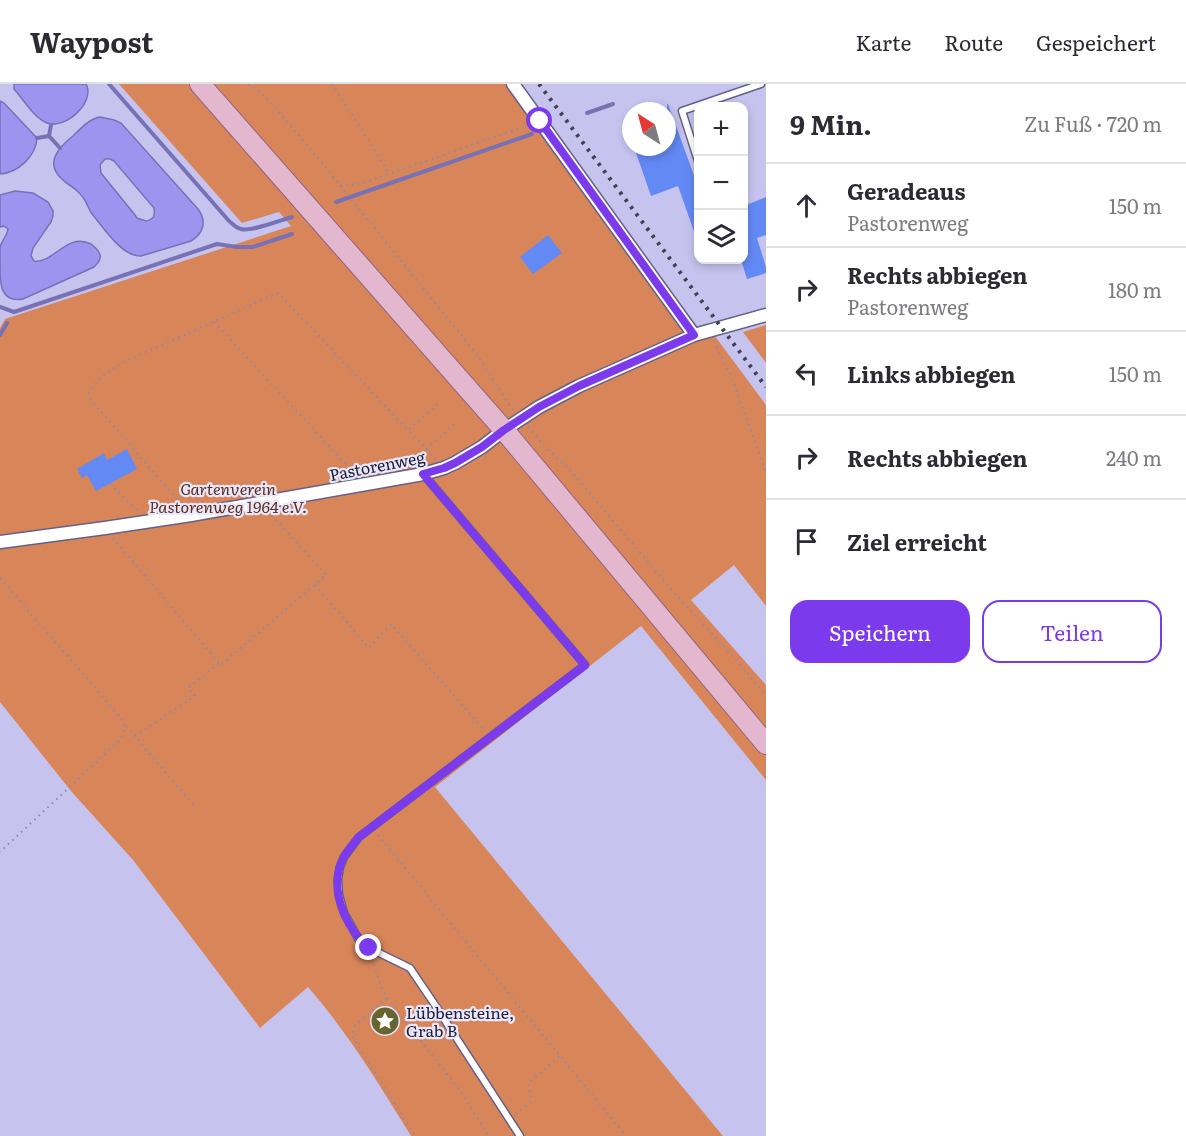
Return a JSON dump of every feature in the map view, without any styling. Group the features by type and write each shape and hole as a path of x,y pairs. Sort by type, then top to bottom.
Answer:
{"main road":[{"path":"200,84 512,425 766,744"}],"street":[{"path":"513,84 694,335"},
{"name":"Pastorenweg","path":"0,542 191,515 365,485 444,468 482,447 552,400 579,386 694,335 766,315"}],"lane":[{"path":"697,156 682,111 761,84"},
{"path":"423,474 585,665 359,837 340,867 339,895 344,914 359,939 369,948 410,968 520,1136"}],"path":[{"path":"248,84 265,96 478,356 506,401 512,425 545,447 570,470 663,580 766,696"},
{"path":"332,84 390,174"},
{"path":"340,186 360,184 540,121"},
{"path":"191,515 98,408 89,397 89,393 100,377 122,363 278,293 444,468"},
{"path":"214,322 365,485"},
{"path":"708,331 730,376 766,472"},
{"path":"408,430 439,403"},
{"path":"426,449 457,422"},
{"path":"110,484 148,522"},
{"path":"135,736 195,696 188,688 219,663 221,665 326,575 261,502"},
{"path":"105,528 219,663"},
{"path":"0,578 194,806"},
{"path":"315,585 369,648 391,624 491,737"},
{"path":"0,852 120,740 125,729 124,724"},
{"path":"373,828 626,1136"},
{"path":"369,948 387,998 459,1089 489,1136"},
{"path":"387,998 355,1025 352,1036 415,1136"},
{"path":"510,1120 532,1101 528,1084 560,1056"}],"green space":[{"name":"Gartenverein Pastorenweg 1964 e.V.","path":"119,84 506,84 556,151 682,331 706,324 766,405 766,606 734,565 691,600 766,685 766,780 641,626 435,787 723,1136 411,1136 350,1041 308,987 260,1028 133,860 71,791 0,702 0,328 5,319 291,226 279,212 242,223"},
{"path":"766,325 766,363 743,332"}],"shaded area":[{"path":"14,84 86,84 87,99 77,113 70,118 54,124 47,123 34,113 14,89"},
{"path":"0,101 37,138 30,157 25,162 7,173 0,174"},
{"path":"96,118 121,123 198,209 203,218 203,226 195,238 141,256 127,252 92,214 85,199 57,173 54,161 59,150 82,127","holes":["105,159 110,159 154,208 154,215 151,219 146,221 137,218 101,173 100,165"]},
{"path":"15,191 33,193 48,202 53,211 51,222 33,248 31,256 34,261 41,261 67,245 82,241 91,244 99,252 100,258 97,264 23,299 10,298 6,295 0,279 0,247 8,229 4,226 0,227 0,195"}],"building":[{"path":"676,126 694,175 694,231 678,186 651,196 637,156 676,156"},
{"path":"766,197 766,235 757,238 766,273 747,279 742,264 748,264 748,204"},
{"path":"548,235 562,253 533,274 520,257"},
{"path":"127,449 137,469 96,491 87,475 82,478 77,469 104,453 107,460"}],"waterway":[{"path":"109,84 236,227 252,229 292,217"},
{"path":"587,113 613,104"},
{"path":"49,136 51,125"},
{"path":"336,202 532,134"},
{"path":"49,136 60,148"},
{"path":"37,138 49,136"},
{"path":"0,307 14,312 217,244 253,247 292,234"},
{"path":"0,335 7,323"}],"railway":[{"path":"539,84 766,387"}],"place":[{"name":"Lübbensteine, Grab B","path":"385,1021"}],"route":[{"path":"369,948 351,927 344,914 339,895 340,867 351,847 359,837 585,665 423,474 455,463 539,407 579,386 694,335 540,121"}]}
